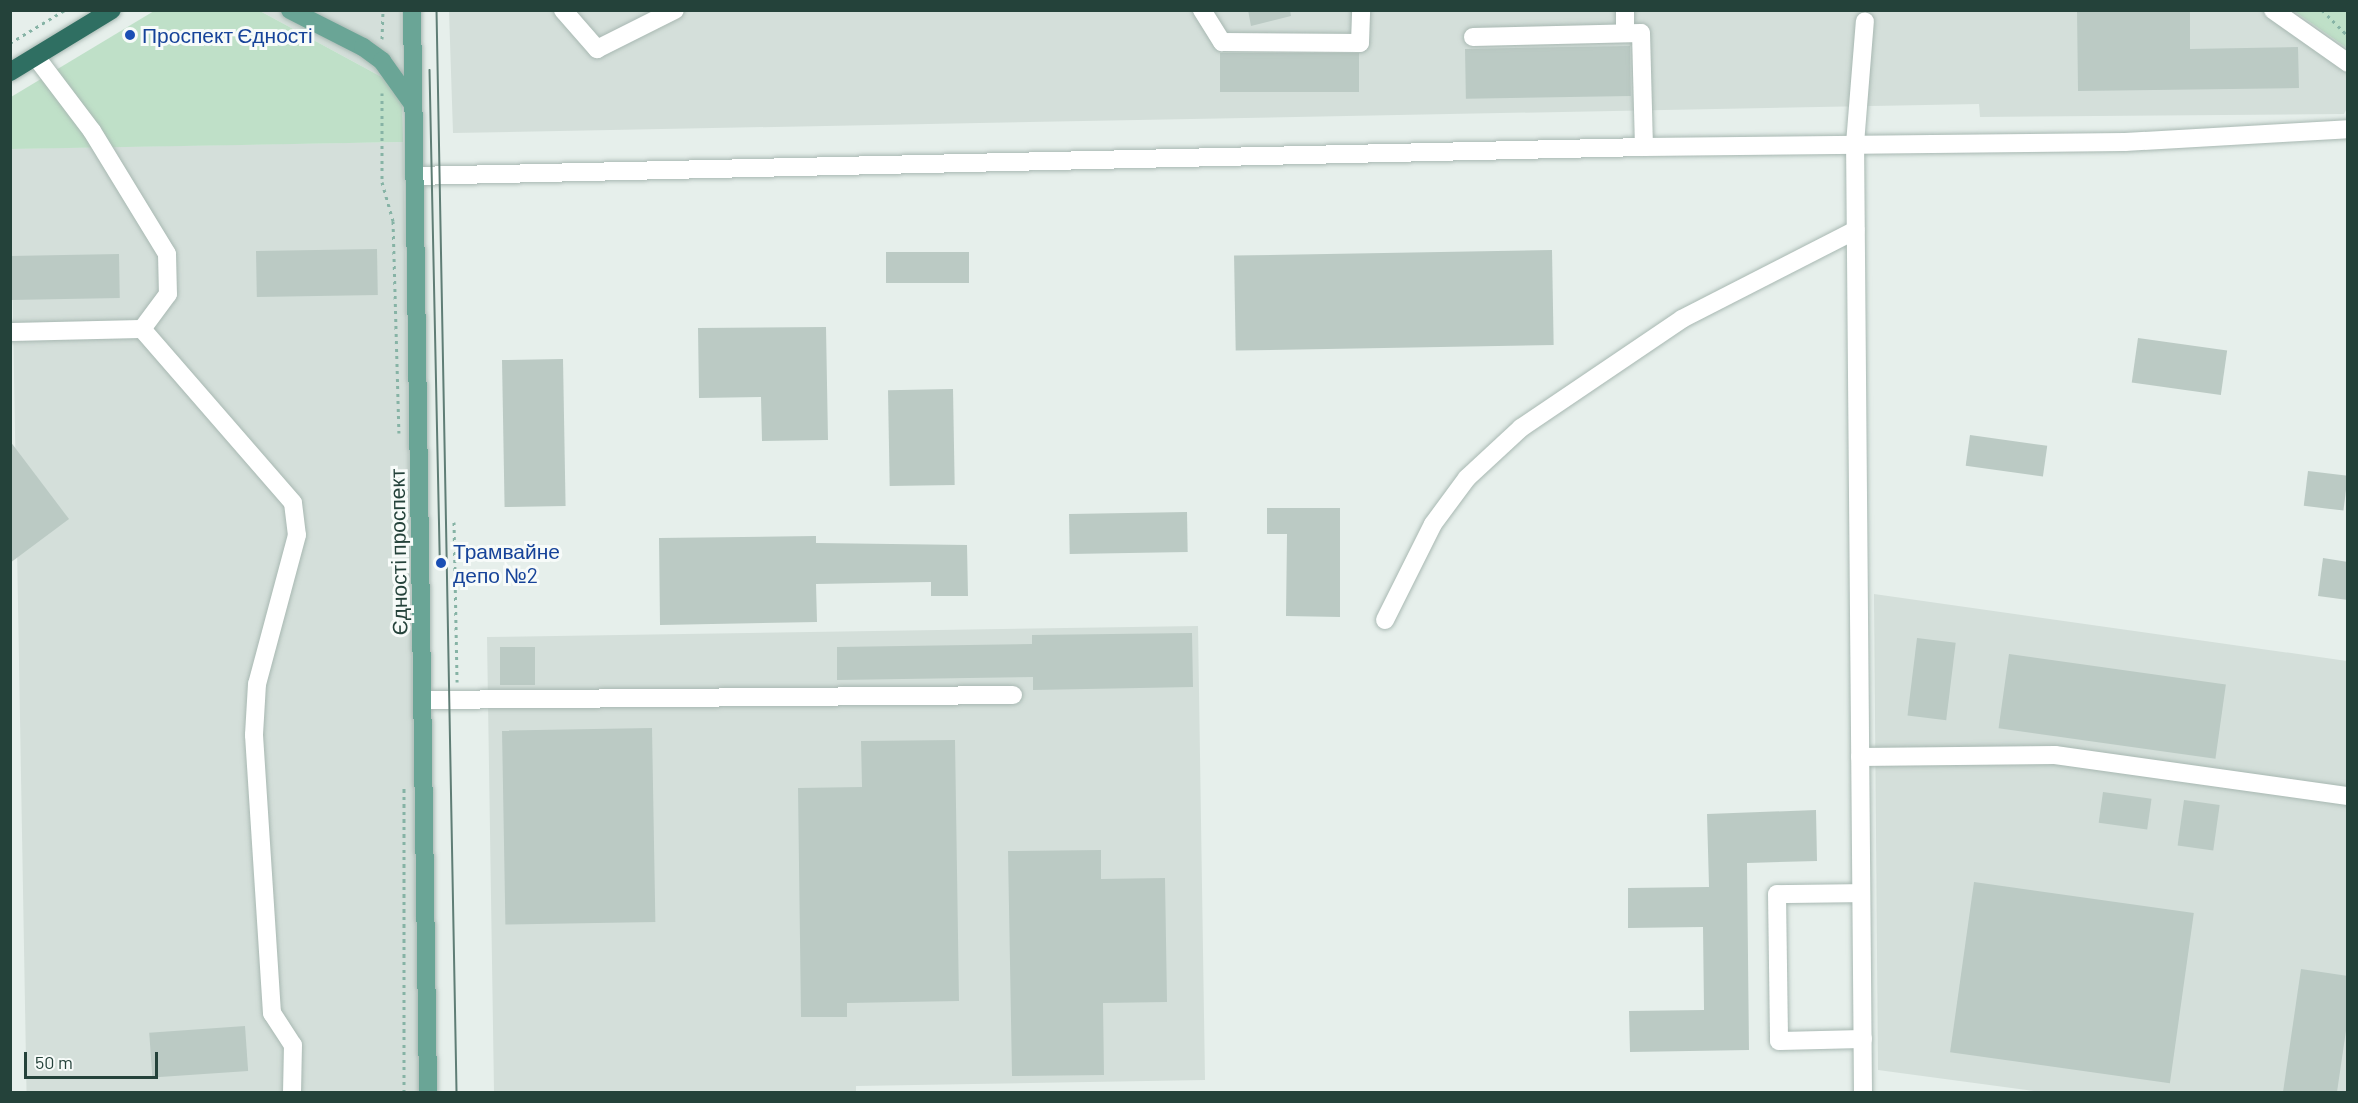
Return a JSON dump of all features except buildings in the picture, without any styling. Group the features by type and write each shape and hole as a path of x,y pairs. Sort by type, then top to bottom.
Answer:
{"highway":[{"path":"10,72 112,10"}],"main road":[{"path":"290,10 363,47 382,61 412,103"},
{"name":"Єдності проспект","path":"411,10 428,1092"}],"lane":[{"path":"563,10 597,49 675,10"},
{"path":"1202,10 1222,42 1360,43 1361,10"},
{"path":"1625,10 1625,33"},
{"path":"2273,10 2348,63"},
{"path":"1863,1092 1855,144 1865,21"},
{"path":"1473,37 1641,33 1644,147"},
{"path":"36,57 92,131 167,254 168,294 142,329"},
{"path":"414,176 1644,147 2125,142 2348,129"},
{"path":"1385,620 1433,524 1467,478 1521,428 1682,319 1856,230"},
{"path":"10,332 142,329"},
{"path":"142,329 293,502 297,535 257,684 254,735 272,1013 293,1045 292,1092"},
{"path":"422,700 1013,695"},
{"path":"1860,757 2055,755 2348,796"},
{"path":"1862,893 1777,894 1779,1041 1863,1039"}],"path":[{"path":"10,43 65,10"},
{"path":"383,10 382,182 393,221 399,445"},
{"path":"2322,10 2348,36"},
{"path":"454,522 457,700"},
{"path":"404,783 404,1092"}],"shaded area":[{"path":"260,11 401,11 402,88"},
{"path":"449,11 2294,11 2347,48 2347,108 2344,114 1980,117 1979,104 453,133"},
{"path":"403,142 420,1092 27,1092 10,149"},
{"path":"1874,594 2347,661 2347,1092 2041,1092 1878,1070"},
{"path":"1198,626 1205,1080 856,1086 856,1092 494,1092 487,637"}],"green space":[{"path":"154,11 260,11 402,88 403,142 11,149 11,97"},
{"path":"2294,11 2347,11 2347,48"}],"tram line":[{"path":"437,10 457,1092"},
{"path":"430,70 440,556"}],"place":[{"name":"Проспект Єдності","path":"130,35"},
{"name":"Трамвайне депо №2","path":"441,563"}]}
